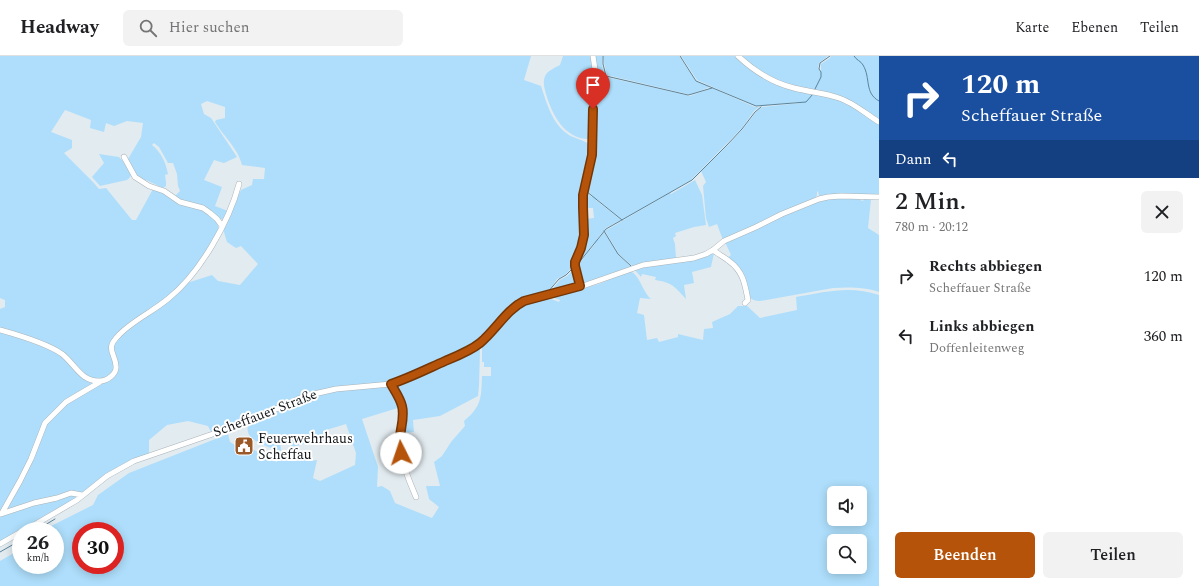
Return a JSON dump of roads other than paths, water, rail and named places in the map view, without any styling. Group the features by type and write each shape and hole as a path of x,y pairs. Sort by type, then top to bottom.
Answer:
{"street":[{"path":"580,286 575,262 581,248 584,235 583,195 593,146 593,109 596,76 593,56"},
{"path":"738,56 753,69 774,81 794,88 839,98 856,106 879,122"},
{"path":"124,157 135,177 149,186 164,191 180,202 203,208 218,219 222,226"},
{"path":"1,514 31,459 45,424 66,402 86,389 110,378 116,371 116,366 111,352 112,345 116,337 127,327 170,298 191,276 207,254 222,226 236,196 239,184"},
{"name":"Scheffauer Straße","path":"40,522 77,500 107,476 134,460 242,424 305,396 336,389 391,384 462,354 479,344 496,328 510,309 524,301 580,286 643,265 694,258 713,250 724,241 782,214 819,199 841,196 879,197"},
{"path":"713,250 732,263 742,275 748,300 746,303"},
{"path":"0,330 54,350 68,360 84,378 92,381 101,381"},
{"path":"84,378 86,389"},
{"path":"391,384 399,397 402,406 403,414 399,445 405,468 416,497"},
{"path":"1,514 71,493 82,495"},
{"name":"Scheffauer Straße","path":"0,544 12,537"}],"waterway":[{"path":"603,56 606,76 688,95 712,88"},
{"path":"680,56 696,81 756,106 806,102 813,94"},
{"path":"814,91 821,77 821,72 819,69 820,63 830,56"},
{"path":"854,56 863,65 871,94 879,101"},
{"path":"577,265 606,229 692,180 726,146 761,107"},
{"path":"586,191 622,220"},
{"path":"604,231 618,254 631,266"},
{"path":"547,293 559,279 573,268"},
{"path":"492,335 516,308 527,303"},
{"path":"50,522 55,519"},
{"path":"0,552 12,545"}],"place":[{"name":"Feuerwehrhaus Scheffau","path":"244,446"}]}
